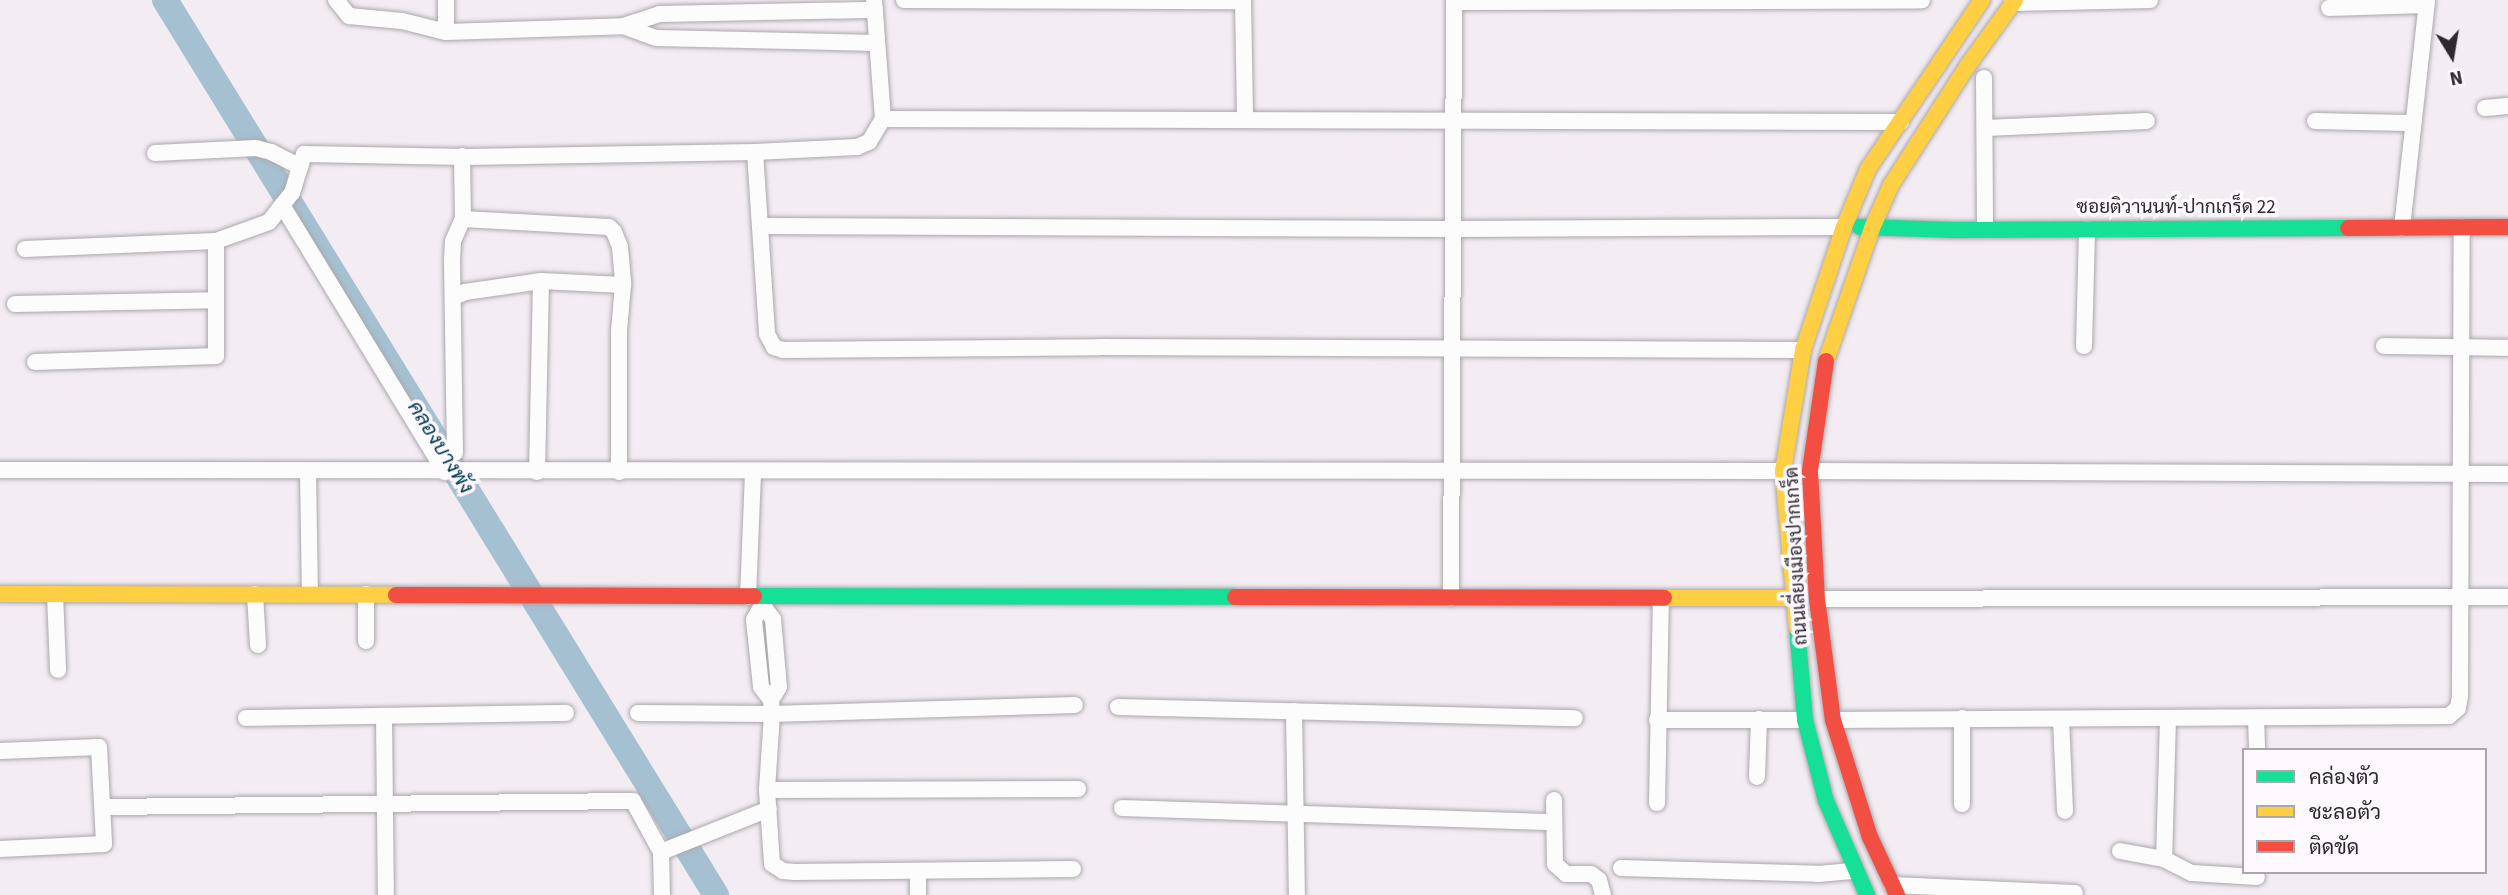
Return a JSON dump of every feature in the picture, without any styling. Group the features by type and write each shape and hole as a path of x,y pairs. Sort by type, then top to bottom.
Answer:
{"street":[{"path":"336,0 349,16 402,22 446,32 623,26 656,38 875,43"},
{"path":"446,0 446,32"},
{"path":"904,0 1243,1 1245,119"},
{"path":"1451,598 1454,1 1922,0"},
{"name":"ถนนเลี่ยงเมืองปากเกร็ด","path":"1867,895 1826,801 1805,720 1783,471 1803,350 1844,227 1868,169 1982,0"},
{"path":"2013,1 2150,0"},
{"name":"ถนนเลี่ยงเมืองปากเกร็ด","path":"1895,890 1870,837 1833,720 1817,599 1810,471 1828,349 1872,228 1891,185 2013,1"},
{"path":"2329,8 2427,2 2402,228"},
{"path":"24,249 216,241 268,222 292,193 304,154 462,156 755,152 857,147 869,142 883,119 874,5 658,7 623,26"},
{"path":"1984,78 1985,228"},
{"path":"2484,108 2508,106"},
{"path":"883,119 1900,122"},
{"path":"1985,128 2147,121"},
{"path":"2315,121 2413,123"},
{"path":"155,153 252,148 271,152 300,167"},
{"path":"755,152 767,334 774,347 783,350 1454,347 1803,350"},
{"path":"455,453 453,241 463,219 462,156"},
{"path":"282,205 445,472"},
{"path":"463,219 609,227 620,247 623,285 619,331 619,472"},
{"path":"760,226 1454,229 1844,227"},
{"name":"ซอยติวานนท์-ปากเกร็ด 22","path":"1844,227 2508,227"},
{"path":"1833,720 2449,716 2458,708 2460,696 2463,597 2462,227"},
{"path":"2084,346 2087,229"},
{"path":"35,362 216,356 216,241"},
{"path":"454,297 465,292 541,281 623,285"},
{"path":"537,472 541,281"},
{"path":"15,304 215,300"},
{"path":"2384,346 2508,348"},
{"path":"0,470 1783,471"},
{"path":"308,471 310,594"},
{"path":"1810,471 2508,474"},
{"path":"748,597 753,472"},
{"path":"0,594 748,597 765,603 1793,598"},
{"path":"55,594 58,670"},
{"path":"255,594 258,645"},
{"path":"366,594 366,641"},
{"path":"1817,599 2508,597"},
{"path":"1657,803 1661,600"},
{"path":"765,603 754,620 761,687 771,707 767,790 768,846 772,864 783,871 1073,869"},
{"path":"638,713 771,707 1075,705"},
{"path":"1118,707 1575,718"},
{"path":"1294,711 1297,895"},
{"path":"246,718 566,713"},
{"path":"384,716 386,895"},
{"path":"1962,718 1962,804"},
{"path":"2165,859 2168,718"},
{"path":"2256,718 2257,748"},
{"path":"1757,776 1759,719"},
{"path":"2061,719 2065,811"},
{"path":"1657,720 1805,720"},
{"path":"0,751 99,747 104,807 104,844 0,849"},
{"path":"767,790 1078,789"},
{"path":"1554,800 1555,864 1566,874 1591,874 1599,880 1603,895"},
{"path":"104,807 633,802 661,852 662,895"},
{"path":"661,852 769,808"},
{"path":"1122,808 1553,822"},
{"path":"2120,851 2165,859 2192,873 2257,877"},
{"path":"1621,868 1818,874 1855,872"},
{"path":"918,872 918,895"},
{"path":"1895,890 2075,893"}],"waterway":[{"name":"คลองบางพัง","path":"165,0 716,895"}],"traffic: fast":[{"path":"1860,227 1955,230 2348,228"},
{"path":"754,596 1235,597"},
{"path":"1797,628 1805,720 1826,801 1867,895"}],"traffic: slow":[{"path":"1797,628 1783,471 1803,350 1844,227 1868,169 1982,0"},
{"path":"1826,361 1872,228 1891,185 1968,65 2015,0"},
{"path":"0,594 396,595"},
{"path":"1664,598 1793,598"}],"traffic: jam":[{"path":"2348,228 2508,227"},
{"path":"1826,361 1810,471 1817,599 1833,720 1870,837 1897,895"},
{"path":"396,595 754,596"},
{"path":"1235,597 1664,598"}]}
